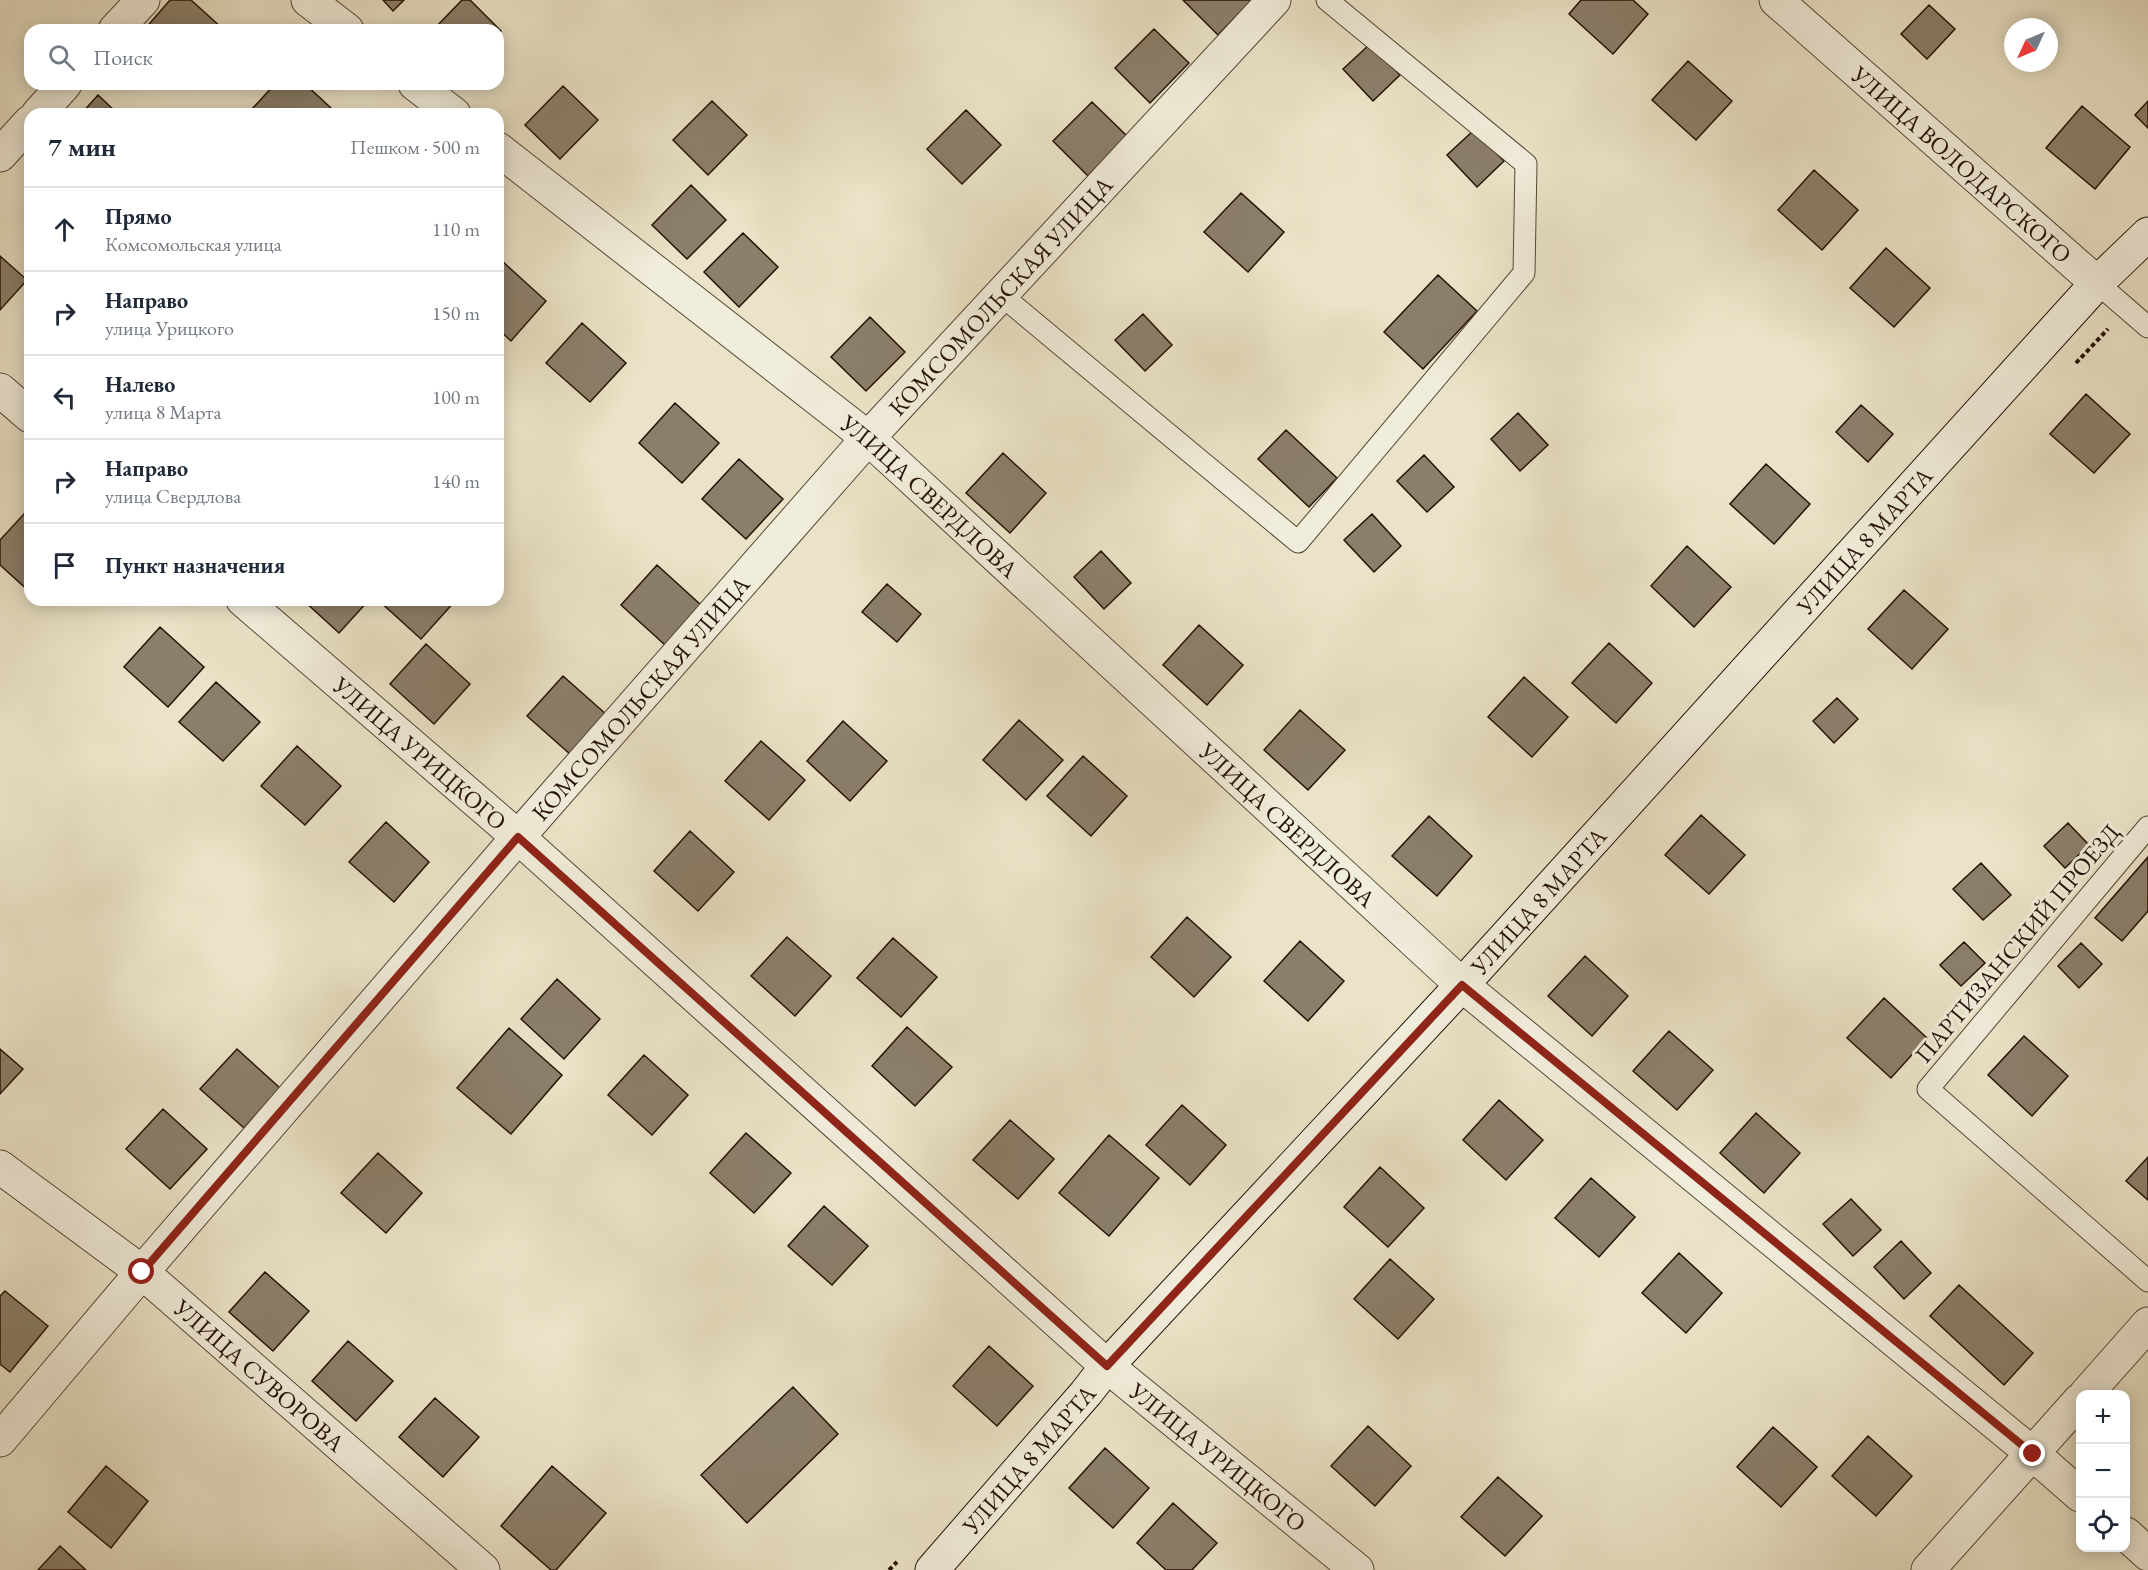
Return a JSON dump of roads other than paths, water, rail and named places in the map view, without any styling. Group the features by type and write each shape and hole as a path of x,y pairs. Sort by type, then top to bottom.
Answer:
{"street":[{"path":"121,24 143,0"},
{"path":"308,0 338,24"},
{"name":"КОМСОМОЛЬСКАЯ УЛИЦА","path":"0,1440 518,837 868,438 1274,0"},
{"name":"УЛИЦА ВОЛОДАРСКОГО","path":"1776,0 2097,283"},
{"path":"43,108 60,90"},
{"path":"424,90 446,108"},
{"path":"0,155 24,129"},
{"name":"УЛИЦА СВЕРДЛОВА","path":"504,154 868,438 1462,985 2076,1492"},
{"name":"УЛИЦА 8 МАРТА","path":"932,1570 1107,1366 1462,985 2097,283 2148,234"},
{"path":"0,390 24,411"},
{"name":"УЛИЦА УРИЦКОГО","path":"250,606 518,837 1107,1366 1357,1570"},
{"name":"УЛИЦА СУВОРОВА","path":"0,1167 142,1272 483,1570"},
{"path":"2090,1390 2148,1324"},
{"path":"1928,1570 2076,1405"},
{"path":"2130,1538 2148,1554"}],"lane":[{"path":"1001,295 1298,542 1524,273 1526,164 1328,0"},
{"name":"УЛИЦА ВОЛОДАРСКОГО","path":"2097,283 2148,327"},
{"name":"ПАРТИЗАНСКИЙ ПРОЕЗД","path":"2148,827 1928,1089 2148,1281"}]}
